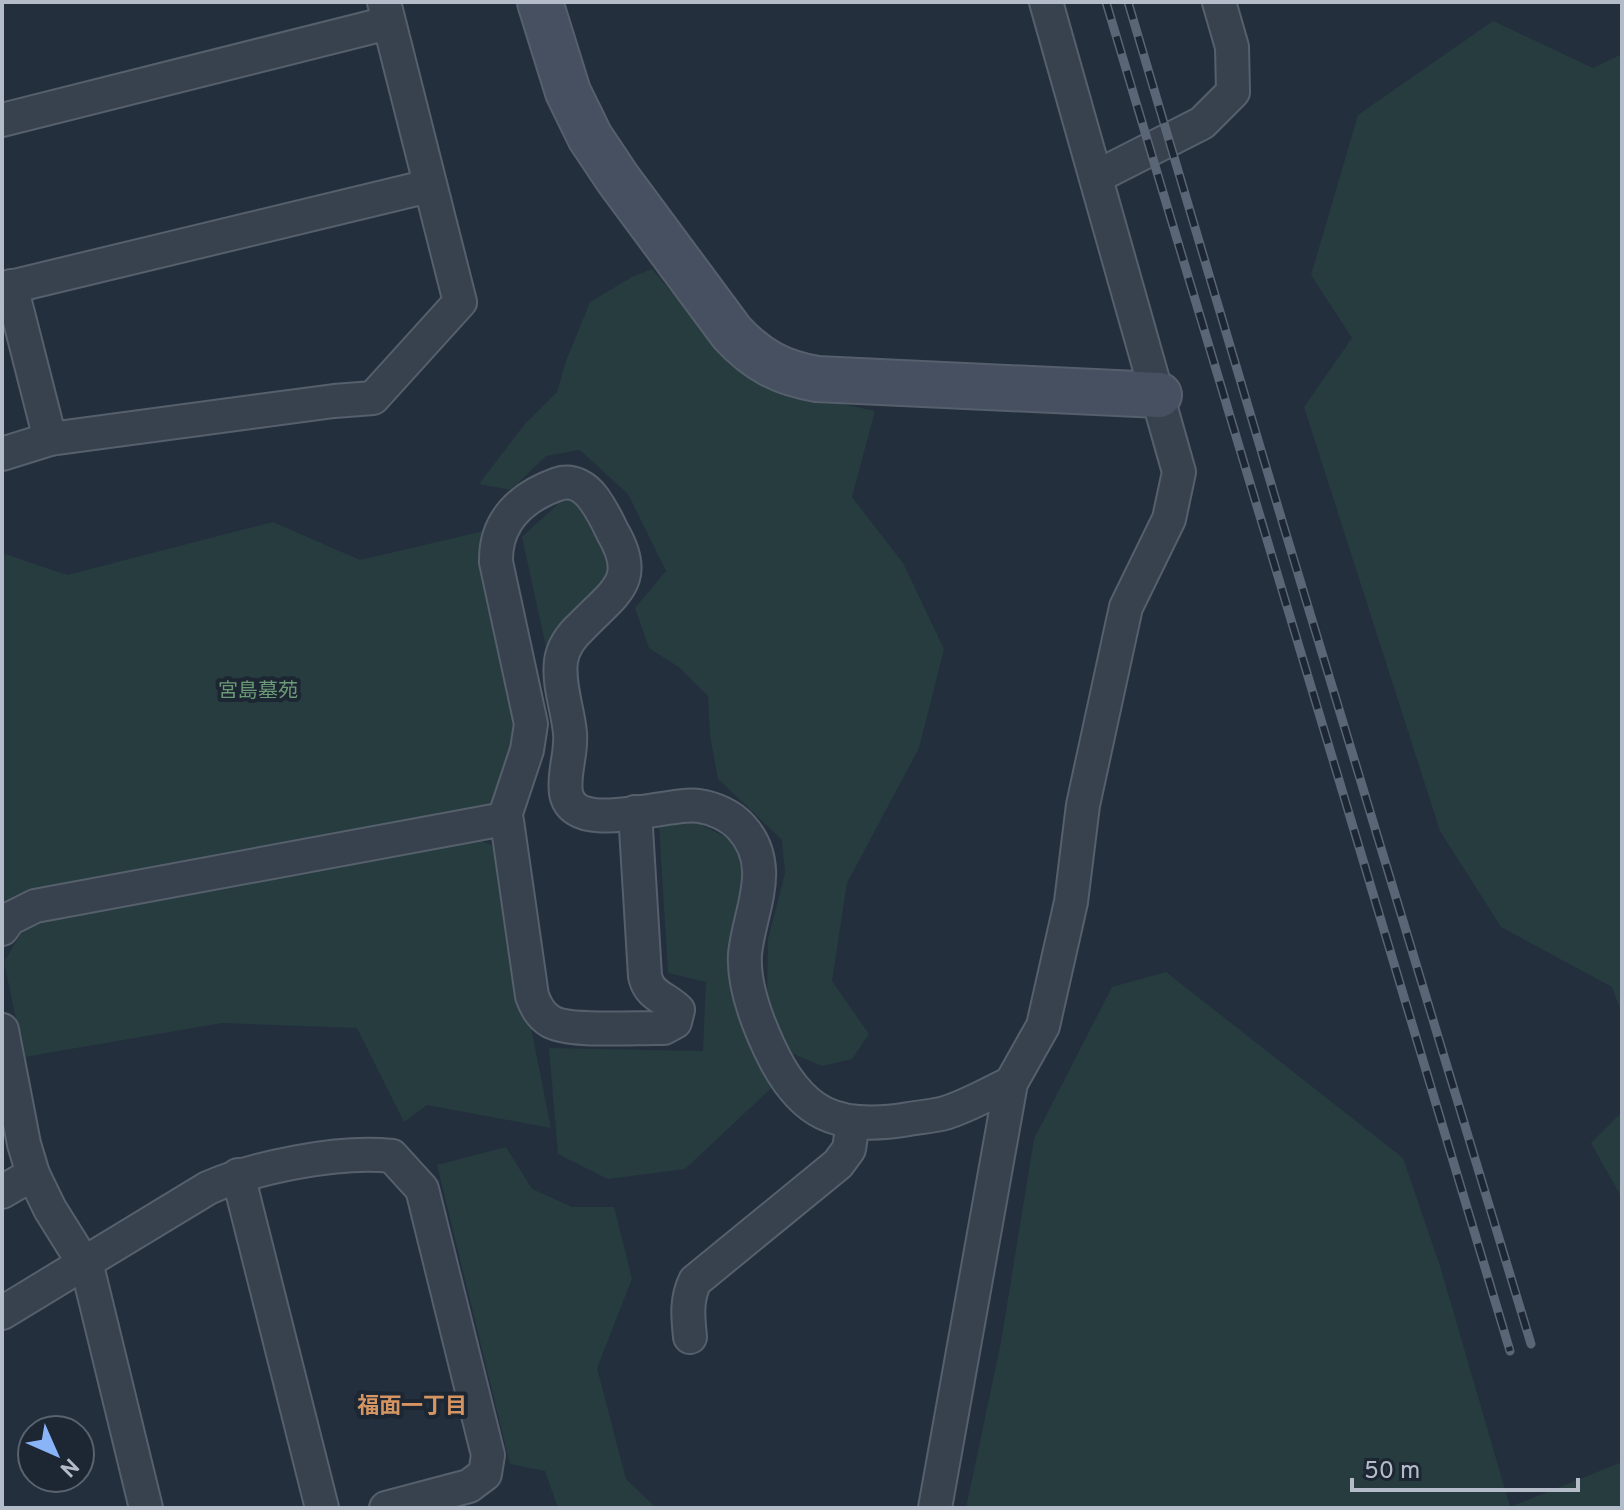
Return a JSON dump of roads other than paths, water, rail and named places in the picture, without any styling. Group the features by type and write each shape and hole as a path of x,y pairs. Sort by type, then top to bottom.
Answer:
{"street":[{"path":"540,2 568,92 590,137 732,333 749,351 769,365 793,375 817,379 1159,395"},
{"path":"935,1508 1011,1083 1043,1026 1071,902 1083,805 1126,607 1169,519 1179,472 1046,2"},
{"path":"1096,177 1202,123 1233,92 1232,47 1219,2"},
{"path":"2,120 386,12 460,302 373,398 50,439 2,454"},
{"path":"50,439 6,288 429,186"},
{"path":"504,819 527,750 531,724 496,562 496,541 504,522 518,508 549,487 565,482 581,486 593,497 622,547 626,562 625,578 575,632 566,645 561,661 571,735 564,776 567,798 582,814 603,817 676,805 700,806 723,813 742,828 755,848 760,871 759,895 745,953 747,979 759,1023 783,1073 797,1093 815,1109 837,1119 885,1123 945,1113 1011,1083"},
{"path":"504,819 507,821 532,996 539,1012 551,1023 568,1027 664,1028 675,1022 678,1010 647,986 635,812"},
{"path":"2,929 9,919 35,906 504,819"},
{"path":"2,1030 24,1144 33,1174 50,1209 88,1270 146,1508"},
{"path":"690,1337 689,1294 695,1281 844,1157 849,1149 853,1122"},
{"path":"2,1313 208,1188 238,1175 265,1168 370,1153 392,1156 422,1189 488,1455 485,1474 469,1486 386,1508"},
{"path":"2,1192 33,1174"},
{"path":"238,1175 322,1508"}],"railway":[{"path":"1106,2 1510,1351"},
{"path":"1128,2 1531,1344"}],"district":[{"name":"福面一丁目","path":"412,1405"}],"park label":[{"name":"宮島墓苑","path":"258,690"}]}
